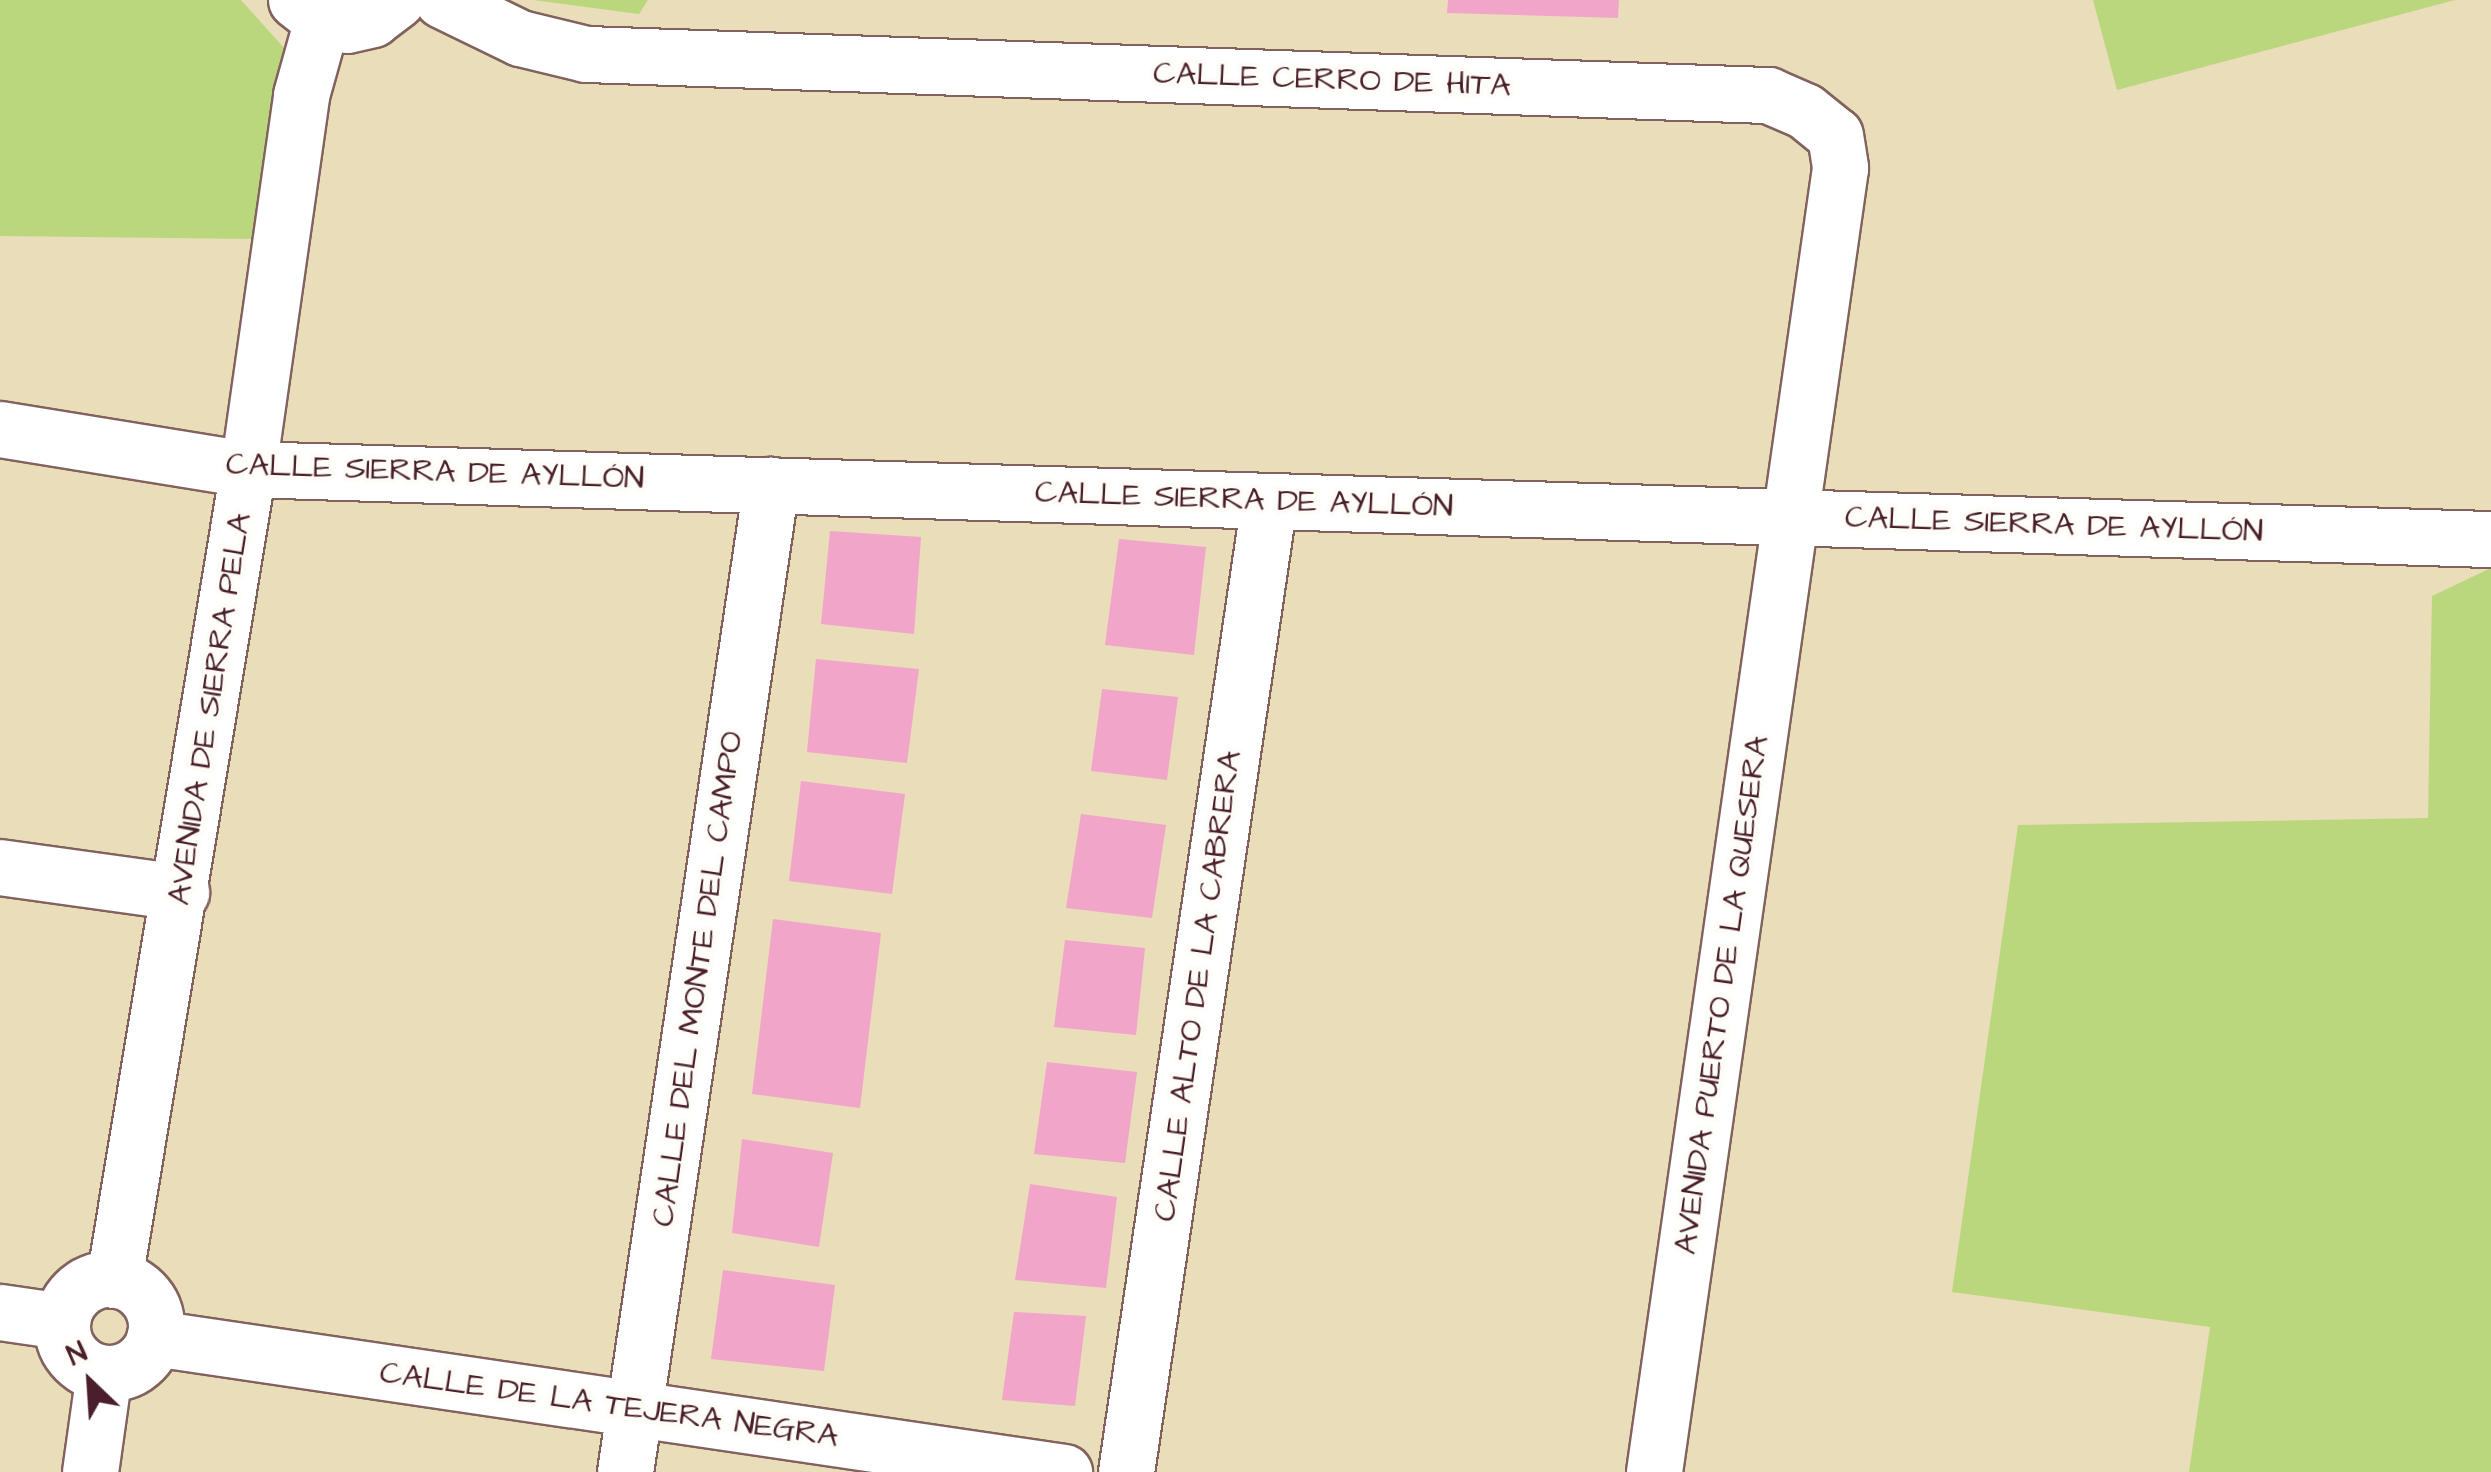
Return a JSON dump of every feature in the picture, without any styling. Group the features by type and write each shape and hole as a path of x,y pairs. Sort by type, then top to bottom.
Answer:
{"street":[{"path":"309,10 372,20 398,0"},
{"name":"CALLE CERRO DE HITA","path":"442,0 520,38 586,54 1768,95 1805,111 1836,136 1840,168 1791,517"},
{"name":"AVENIDA DE SIERRA PELA","path":"114,1280 248,468 301,95 309,10"},
{"name":"CALLE SIERRA DE AYLLÓN","path":"0,429 248,468 2491,539"},
{"name":"CALLE DEL MONTE DEL CAMPO","path":"625,1472 771,485"},
{"name":"CALLE ALTO DE LA CABRERA","path":"1126,1472 1269,500"},
{"name":"AVENIDA PUERTO DE LA QUESERA","path":"1654,1472 1791,517"},
{"path":"0,867 181,892"},
{"path":"114,1280 146,1296 154,1312 154,1338 139,1363 104,1373 72,1356 62,1321 80,1290 114,1280"},
{"path":"0,1312 62,1321"},
{"name":"CALLE DE LA TEJERA NEGRA","path":"154,1338 1064,1472"},
{"path":"90,1472 104,1373"}],"green space":[{"path":"0,0 241,0 285,49 254,239 0,236"},
{"path":"533,0 648,0 639,14"},
{"path":"2093,0 2455,0 2117,90"},
{"path":"2491,568 2491,1472 2189,1472 2210,1327 1952,1292 2018,825 2428,818 2432,596"}],"building":[{"path":"1448,0 1619,0 1618,18 1447,13"},
{"path":"830,531 921,537 914,634 821,624"},
{"path":"1119,539 1206,547 1194,655 1105,645"},
{"path":"816,659 919,669 907,763 807,752"},
{"path":"1102,689 1178,697 1167,780 1091,771"},
{"path":"801,781 905,794 892,894 789,881"},
{"path":"1081,814 1166,825 1152,918 1066,908"},
{"path":"773,919 881,933 860,1108 752,1094"},
{"path":"1065,940 1145,948 1136,1035 1054,1027"},
{"path":"1047,1062 1137,1072 1125,1163 1034,1154"},
{"path":"742,1139 833,1153 819,1247 732,1233"},
{"path":"1030,1184 1117,1197 1106,1288 1015,1280"},
{"path":"723,1270 835,1285 824,1371 711,1359"},
{"path":"1014,1312 1086,1316 1075,1406 1002,1400"}]}
